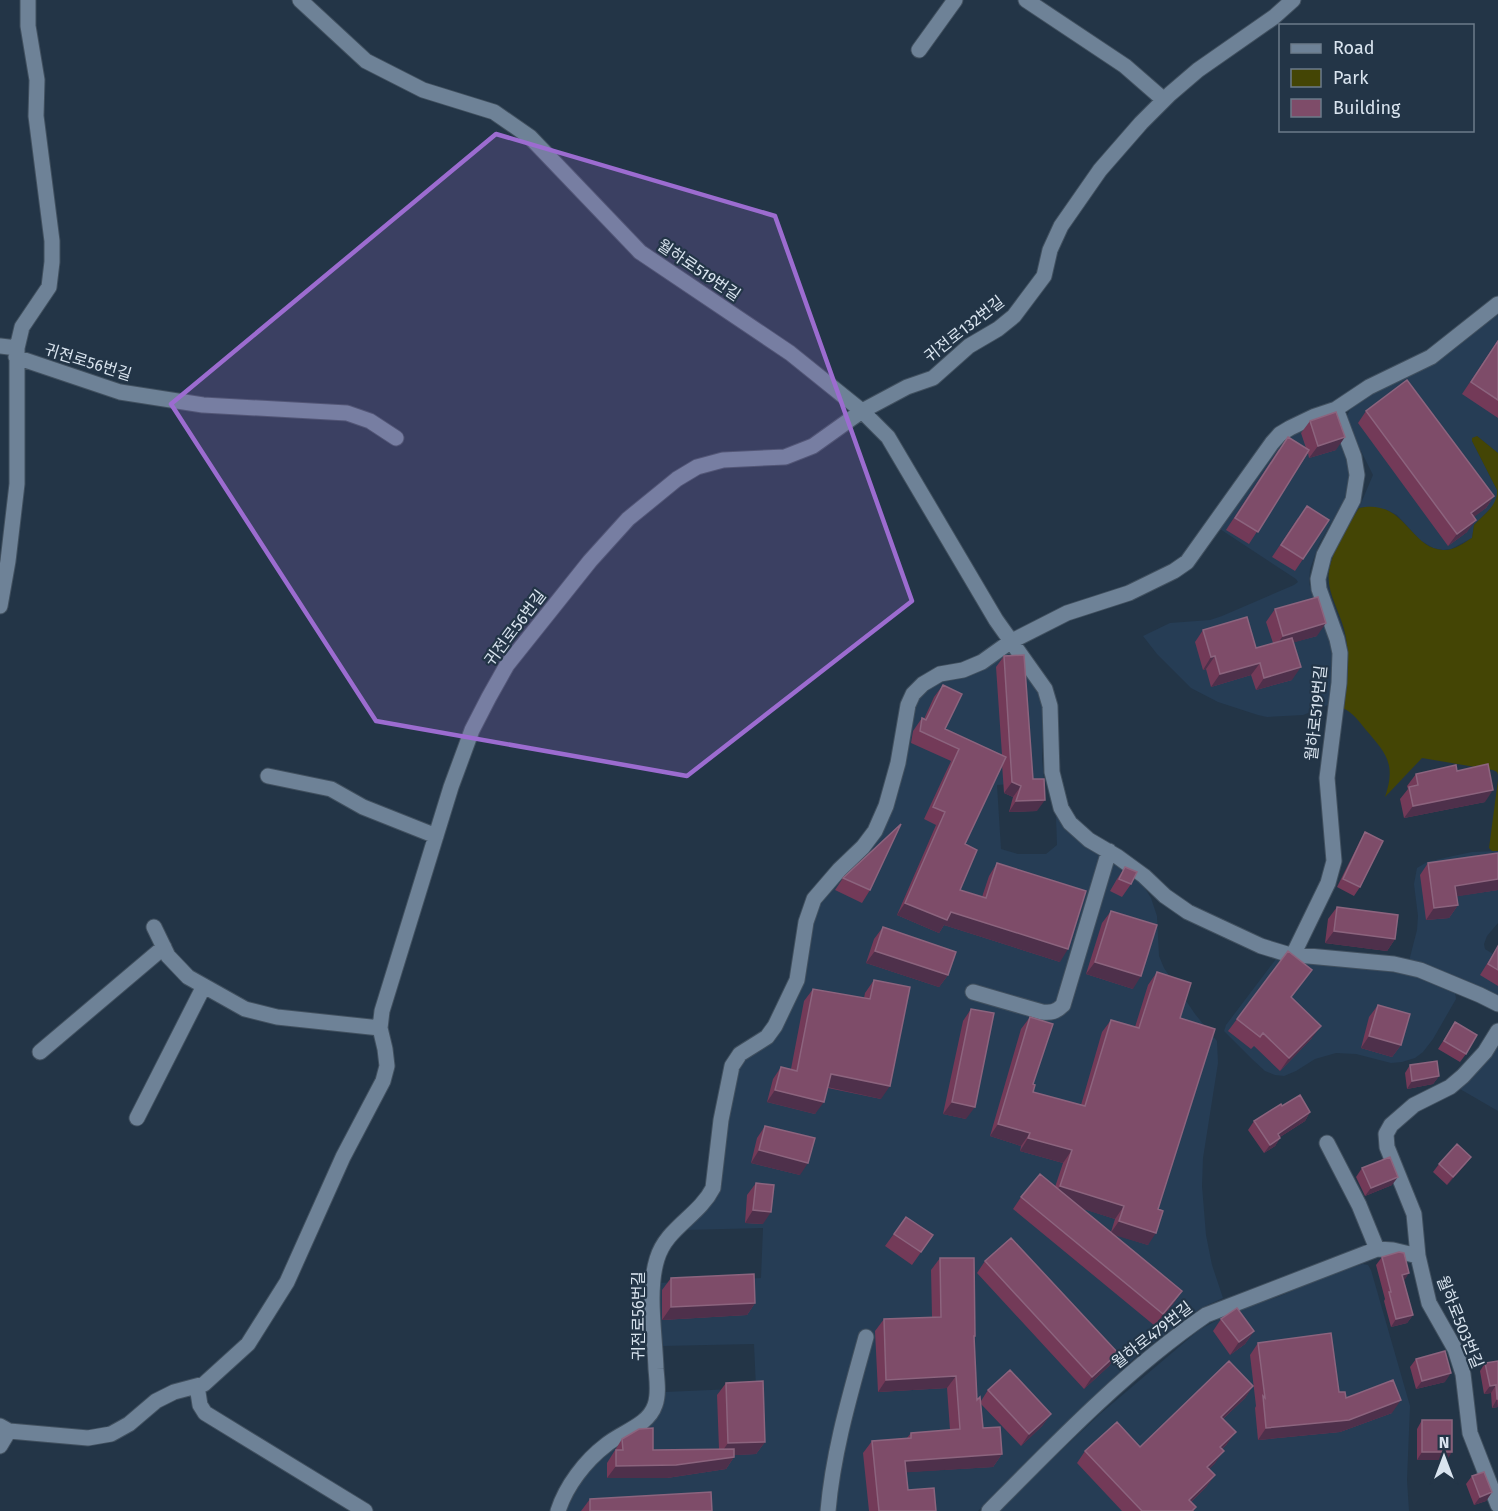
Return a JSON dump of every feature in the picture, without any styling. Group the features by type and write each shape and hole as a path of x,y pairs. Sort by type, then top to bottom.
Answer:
{"lane":[{"path":"0,606 8,561 16,484 16,353 22,327 49,287 52,261 52,241 36,116 37,80 28,27 28,0"},
{"name":"월하로519번길","path":"300,0 366,61 423,90 494,112 512,123 538,146 640,252 790,353 862,411 888,437 957,558 1010,642 1045,689 1050,706 1052,772 1061,808 1070,823 1089,840 1144,876 1165,896 1188,912 1261,946 1293,955 1365,961 1420,970 1498,1004"},
{"path":"920,50 955,0"},
{"path":"1026,0 1125,66 1164,100"},
{"name":"귀전로132번길","path":"862,411 907,387 933,378 969,346 998,329 1014,316 1044,276 1050,250 1061,226 1100,170 1141,123 1198,70 1274,17 1293,0"},
{"path":"1010,642 1067,613 1129,593 1174,571 1187,562 1280,434 1315,416 1336,409 1369,387 1431,357 1498,304"},
{"name":"귀전로56번길","path":"0,346 120,392 203,405 347,413 370,421 396,438"},
{"name":"월하로519번길","path":"1293,955 1328,883 1334,861 1327,778 1339,683 1340,653 1317,579 1323,555 1353,500 1357,475 1354,457 1336,409"},
{"name":"귀전로56번길","path":"5,1428 88,1438 111,1434 129,1424 156,1401 174,1392 204,1384 248,1344 287,1282 343,1157 383,1081 387,1066 386,1049 380,1028 382,1011 436,836 472,730 507,665 583,569 628,519 677,479 697,467 723,460 785,457 813,446 862,411"},
{"name":"귀전로56번길","path":"558,1511 577,1476 591,1457 648,1417 655,1406 657,1389 653,1292 657,1259 663,1245 675,1229 709,1196 713,1188 721,1120 732,1066 740,1054 767,1036 775,1026 797,980 806,922 814,899 864,847 875,831 886,806 898,763 908,705 913,694 923,684 940,674 982,662 1010,642"},
{"path":"268,776 331,789 363,807 436,836"},
{"path":"973,992 1042,1012 1057,1011 1063,1005 1109,851"},
{"path":"154,927 168,956 188,977 245,1009 277,1017 380,1028"},
{"path":"40,1052 164,947"},
{"path":"137,1118 204,986"},
{"name":"월하로503번길","path":"1498,1031 1485,1052 1464,1076 1450,1087 1414,1104 1391,1125 1386,1134 1387,1147 1414,1214 1418,1256 1429,1303 1455,1349 1464,1374 1470,1433 1498,1505"},
{"path":"1327,1143 1359,1205 1377,1249 1418,1256"},
{"name":"월하로479번길","path":"989,1511 1122,1382 1198,1320 1228,1306 1262,1295 1377,1249"},
{"path":"828,1511 838,1443 866,1337"},
{"path":"197,1386 200,1405 205,1413 365,1511"},
{"path":"0,1446 5,1428"}],"highlighted area":[{"path":"496,134 775,216 912,601 687,776 376,721 171,404"}],"shaded area":[{"path":"1498,311 1498,453 1477,436 1472,441 1497,490 1497,498 1493,506 1474,525 1472,538 1451,549 1433,548 1420,540 1397,515 1387,510 1359,508 1373,475 1348,425 1347,416 1350,410 1368,395"},
{"path":"1331,417 1348,459 1350,474 1347,495 1319,544 1310,569 1309,582 1330,639 1333,655 1331,700 1328,705 1303,715 1267,717 1258,715 1218,702 1191,688 1157,654 1143,636 1170,623 1210,620 1222,616 1298,582 1220,529 1259,470 1285,438"},
{"path":"1005,652 1009,653 1026,673 1043,706 1044,780 997,785 1001,849 1018,854 1046,854 1057,845 1056,816 1067,831 1141,882 1151,898 1157,916 1159,956 1164,968 1195,1014 1217,1041 1218,1063 1203,1158 1202,1186 1206,1235 1212,1265 1223,1298 1201,1308 1141,1352 978,1511 566,1511 585,1474 610,1449 643,1431 654,1422 663,1405 665,1392 756,1388 754,1344 661,1346 658,1283 761,1278 763,1228 685,1230 717,1198 721,1188 727,1115 737,1066 783,1025 801,991 805,979 807,950 819,900 859,859 919,699 934,685"},
{"path":"1498,851 1498,923 1487,936 1484,944 1485,949 1498,957 1498,997 1463,979 1409,961 1417,930 1418,916 1414,884 1417,868 1427,862 1472,852"},
{"path":"1276,959 1426,978 1455,992 1456,999 1433,1039 1415,1058 1391,1063 1356,1054 1336,1053 1315,1059 1284,1076 1275,1075 1265,1071 1224,1031 1226,1025"},
{"path":"1498,1038 1498,1111 1460,1089 1459,1086"},
{"path":"1363,1264 1368,1265 1371,1270 1410,1406 1407,1480 1409,1511 997,1511 1100,1414 1199,1330 1234,1311 1278,1297 1331,1274"}],"green space":[{"path":"1477,436 1498,453 1498,775 1493,770 1422,758 1385,797 1390,776 1388,760 1358,720 1343,708 1348,649 1344,629 1329,586 1331,562 1341,538 1359,508 1374,507 1387,510 1397,516 1422,541 1443,550 1451,549 1472,538 1474,525 1493,505 1497,496 1497,490 1472,441 1472,438"},
{"path":"1498,780 1498,851 1492,851 1489,848"}],"building":[{"path":"1498,341 1498,400 1471,382"},
{"path":"1407,380 1494,496 1471,513 1476,520 1457,534 1366,411"},
{"path":"1336,412 1345,437 1318,446 1310,421"},
{"path":"1288,437 1309,450 1258,532 1235,518"},
{"path":"1307,506 1329,520 1303,559 1281,545"},
{"path":"1318,597 1326,623 1283,636 1275,609"},
{"path":"1247,617 1256,648 1292,638 1301,667 1264,678 1260,663 1220,674 1215,656 1211,657 1203,630"},
{"path":"1024,655 1033,779 1044,779 1045,800 1016,801 1021,786 1012,782 1004,656"},
{"path":"943,685 962,694 945,729 1006,757 965,844 977,850 960,890 986,898 997,863 1086,891 1068,949 951,912 947,920 905,903 945,812 933,807 959,749 920,731 922,718 926,720"},
{"path":"1488,764 1493,790 1413,806 1409,787 1418,785 1416,774 1456,765 1457,771"},
{"path":"901,824 870,890 843,878"},
{"path":"1365,832 1383,841 1360,887 1343,879"},
{"path":"1498,853 1498,879 1455,886 1458,905 1434,908 1428,863"},
{"path":"1125,867 1137,872 1131,884 1119,879"},
{"path":"1337,907 1398,915 1395,939 1334,931"},
{"path":"1111,911 1157,925 1141,976 1095,962"},
{"path":"883,927 956,952 948,975 875,951"},
{"path":"1498,946 1498,970 1488,964"},
{"path":"1288,951 1312,970 1291,997 1321,1026 1289,1058 1263,1033 1260,1037 1237,1019"},
{"path":"1157,972 1191,983 1180,1018 1215,1029 1158,1209 1163,1211 1156,1233 1119,1221 1124,1206 1060,1186 1072,1150 1028,1138 1030,1133 998,1124 1030,1017 1053,1024 1033,1084 1035,1085 1033,1092 1085,1106 1111,1020 1139,1028"},
{"path":"874,980 910,987 890,1086 831,1074 824,1102 775,1090 781,1067 797,1071 813,989 870,999"},
{"path":"1378,1005 1410,1014 1401,1045 1369,1036"},
{"path":"971,1009 994,1013 975,1107 952,1102"},
{"path":"1455,1022 1477,1035 1466,1054 1444,1041"},
{"path":"1437,1061 1439,1076 1412,1081 1410,1065"},
{"path":"1300,1095 1310,1112 1278,1134 1280,1138 1270,1145 1254,1121"},
{"path":"765,1126 815,1138 808,1163 759,1150"},
{"path":"1457,1144 1471,1157 1453,1177 1439,1164"},
{"path":"1390,1157 1398,1177 1371,1188 1362,1168"},
{"path":"1040,1174 1182,1291 1163,1314 1021,1197"},
{"path":"756,1183 774,1185 771,1212 753,1210"},
{"path":"906,1217 933,1235 921,1252 894,1234"},
{"path":"1011,1238 1118,1353 1092,1377 985,1261"},
{"path":"1399,1252 1404,1253 1409,1273 1402,1275 1413,1315 1396,1319 1382,1257"},
{"path":"940,1258 974,1258 977,1400 980,1397 983,1428 1000,1427 1002,1454 905,1461 908,1490 934,1488 936,1511 879,1511 872,1441 911,1438 911,1433 960,1429 956,1376 886,1380 884,1319 941,1317"},
{"path":"754,1274 755,1303 671,1307 671,1278"},
{"path":"1237,1308 1254,1331 1239,1342 1221,1319"},
{"path":"1331,1333 1339,1392 1345,1392 1346,1398 1393,1380 1401,1400 1349,1420 1266,1428 1263,1396 1265,1398 1258,1343"},
{"path":"1445,1351 1451,1373 1422,1381 1416,1359"},
{"path":"1229,1361 1253,1386 1221,1417 1236,1432 1220,1447 1224,1451 1207,1467 1215,1475 1189,1500 1196,1507 1192,1511 1142,1511 1085,1451 1117,1422 1140,1447"},
{"path":"1498,1361 1497,1399 1496,1385 1490,1386 1485,1363"},
{"path":"1010,1370 1051,1414 1029,1434 988,1390"},
{"path":"763,1381 765,1442 728,1443 726,1383"},
{"path":"1422,1420 1452,1420 1452,1452 1422,1452"},
{"path":"653,1428 653,1450 734,1449 734,1457 676,1465 616,1466 616,1450 623,1450 622,1439 639,1429"},
{"path":"1484,1472 1492,1492 1480,1497 1472,1476"},
{"path":"711,1492 712,1511 590,1511 590,1499"}]}
